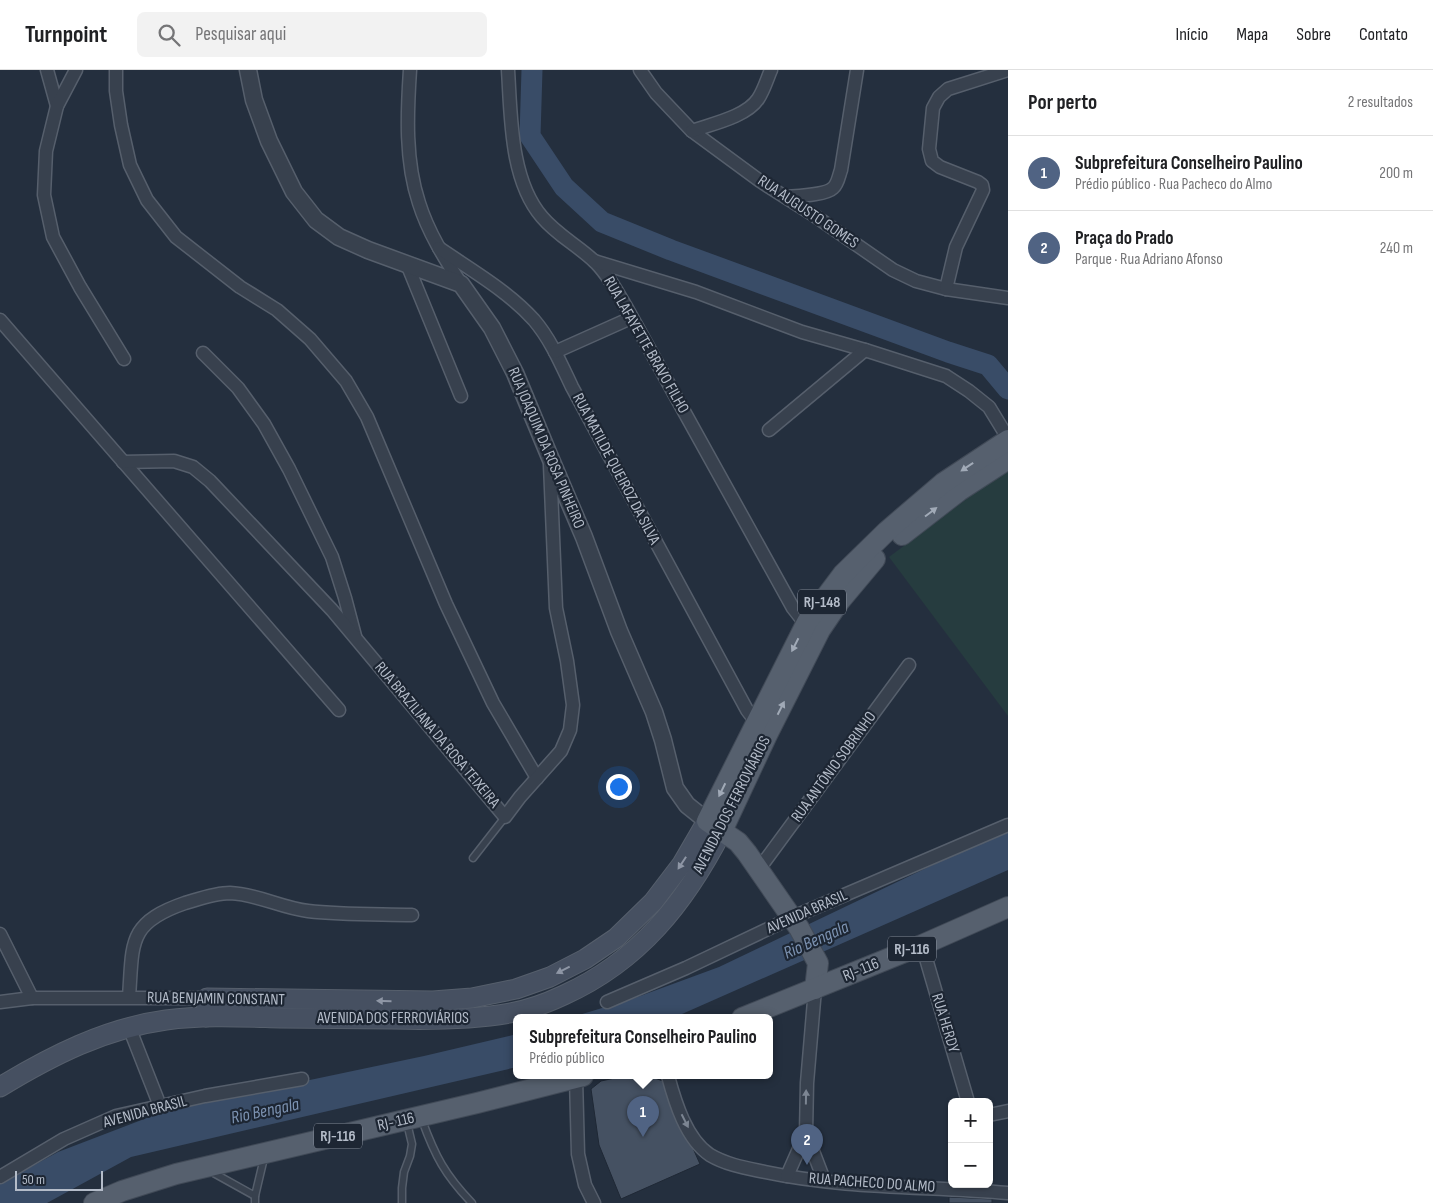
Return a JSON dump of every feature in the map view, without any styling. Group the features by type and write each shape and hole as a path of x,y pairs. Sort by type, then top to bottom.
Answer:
{"main road":[{"name":"RJ-148","path":"761,729 843,574 887,530 943,483 1008,439"},
{"name":"RJ-148","path":"814,626 839,602 882,552 959,491 1008,459"},
{"name":"AVENIDA DOS FERROVIÁRIOS","path":"0,1087 30,1069 82,1043 129,1027 166,1020 206,1017 424,1020 479,1018 512,1013 548,1002 580,988 604,974 633,952 652,934 690,886 706,861 715,826 761,729"},
{"path":"715,826 738,842 796,922 818,963 815,989"},
{"name":"RUA BENJAMIN CONSTANT","path":"207,998 433,1002 472,998 516,989 550,977 585,959 616,938 653,902 682,864 715,826"},
{"name":"RJ- 116","path":"752,1014 922,945 1008,907"},
{"path":"206,1017 207,998"},
{"name":"RJ- 116","path":"94,1203 122,1191 176,1174 571,1079"}],"street":[{"path":"47,70 57,106"},
{"path":"76,70 57,106 46,151 44,195 53,237 80,287 124,359"},
{"path":"116,70 116,91 121,125 130,165 147,200 176,236 240,287 277,310 310,339 346,381 367,418 446,604 488,694 537,778"},
{"path":"248,70 254,100 269,142 294,192 316,220 339,236 368,250 461,284"},
{"name":"RUA JOAQUIM DA ROSA PINHEIRO","path":"410,70 408,108 409,160 418,203 439,248 461,284 492,328 515,373 584,536 619,630 654,712 675,788 687,805 715,826"},
{"name":"RUA LAFAYETTE BRAVO FILHO","path":"508,70 512,125 519,169 526,194 541,216 557,232 594,261 606,274 792,608 814,626"},
{"name":"RUA AUGUSTO GOMES","path":"640,70 656,93 692,131 760,181 893,270 916,281 946,289 1008,298"},
{"path":"692,131 732,116 752,106 759,98 771,70"},
{"path":"786,197 826,192 833,188 837,181 841,170 857,70"},
{"path":"946,289 956,247 983,190 978,182 940,167 932,161 929,149 933,108 939,97 948,89 1008,70"},
{"name":"RUA MATILDE QUEIROZ DA SILVA","path":"439,248 512,299 534,321 555,352 747,710 761,729"},
{"path":"594,261 696,292 802,332 946,376 969,390 989,407 1008,439"},
{"path":"407,264 461,396"},
{"path":"555,352 631,318"},
{"path":"0,320 339,710"},
{"path":"769,430 865,350"},
{"path":"203,353 243,395 264,424 285,462 332,557 355,638"},
{"name":"RUA BRAZILIANA DA ROSA TEIXEIRA","path":"123,462 174,461 193,467 210,481 332,610 505,817 561,751 570,730 573,705 567,661 556,608 550,454"},
{"name":"RUA ANTÔNIO SOBRINHO","path":"759,869 909,665"},
{"name":"AVENIDA BRASIL","path":"607,1002 796,922 1008,825"},
{"path":"129,997 133,946 139,931 151,919 170,908 202,898 229,893 255,897 287,907 309,911 412,915"},
{"path":"0,934 32,998"},
{"name":"RUA HERDY","path":"922,945 967,1098"},
{"path":"815,989 807,1083 806,1133 824,1180"},
{"name":"RUA BENJAMIN CONSTANT","path":"0,1002 32,998 207,998"},
{"path":"129,1027 160,1106"},
{"name":"AVENIDA BRASIL","path":"0,1177 64,1139 116,1116 302,1079"},
{"path":"579,1079 578,1154 585,1185 594,1203"},
{"name":"RUA PACHECO DO ALMO","path":"669,1079 675,1103 692,1135 709,1154 730,1164 787,1176 869,1186 948,1187"},
{"path":"993,1114 1008,1110"},
{"path":"787,1176 806,1133"},
{"name":"RUA PACHECO DO ALMO","path":"974,1188 1008,1193"}],"lane":[{"path":"473,858 505,817"},
{"path":"402,1203 404,1172 412,1144 413,1118"},
{"path":"413,1118 441,1166 454,1184 472,1203"},
{"path":"204,1167 255,1199 265,1153"}],"green space":[{"path":"1008,468 1008,716 889,557"}],"water":[{"name":"Rio Bengala","path":"1008,829 1008,870 682,1014 582,1014 632,999 719,967"},
{"name":"Rio Bengala","path":"513,1035 513,1068 131,1157 47,1203 0,1203 0,1184 58,1152 152,1116 205,1102 424,1056"}],"building":[{"path":"610,1079 657,1079 663,1081 700,1164 621,1199 599,1145 591,1089 601,1081"},
{"path":"949,1197 992,1199 992,1203 949,1203"}],"waterway":[{"path":"532,70 530,136 564,187 602,222 671,250 988,365 1008,389"}],"place":[{"name":"Subprefeitura Conselheiro Paulino","path":"643,1137"},
{"name":"Praça do Prado","path":"807,1165"}]}
